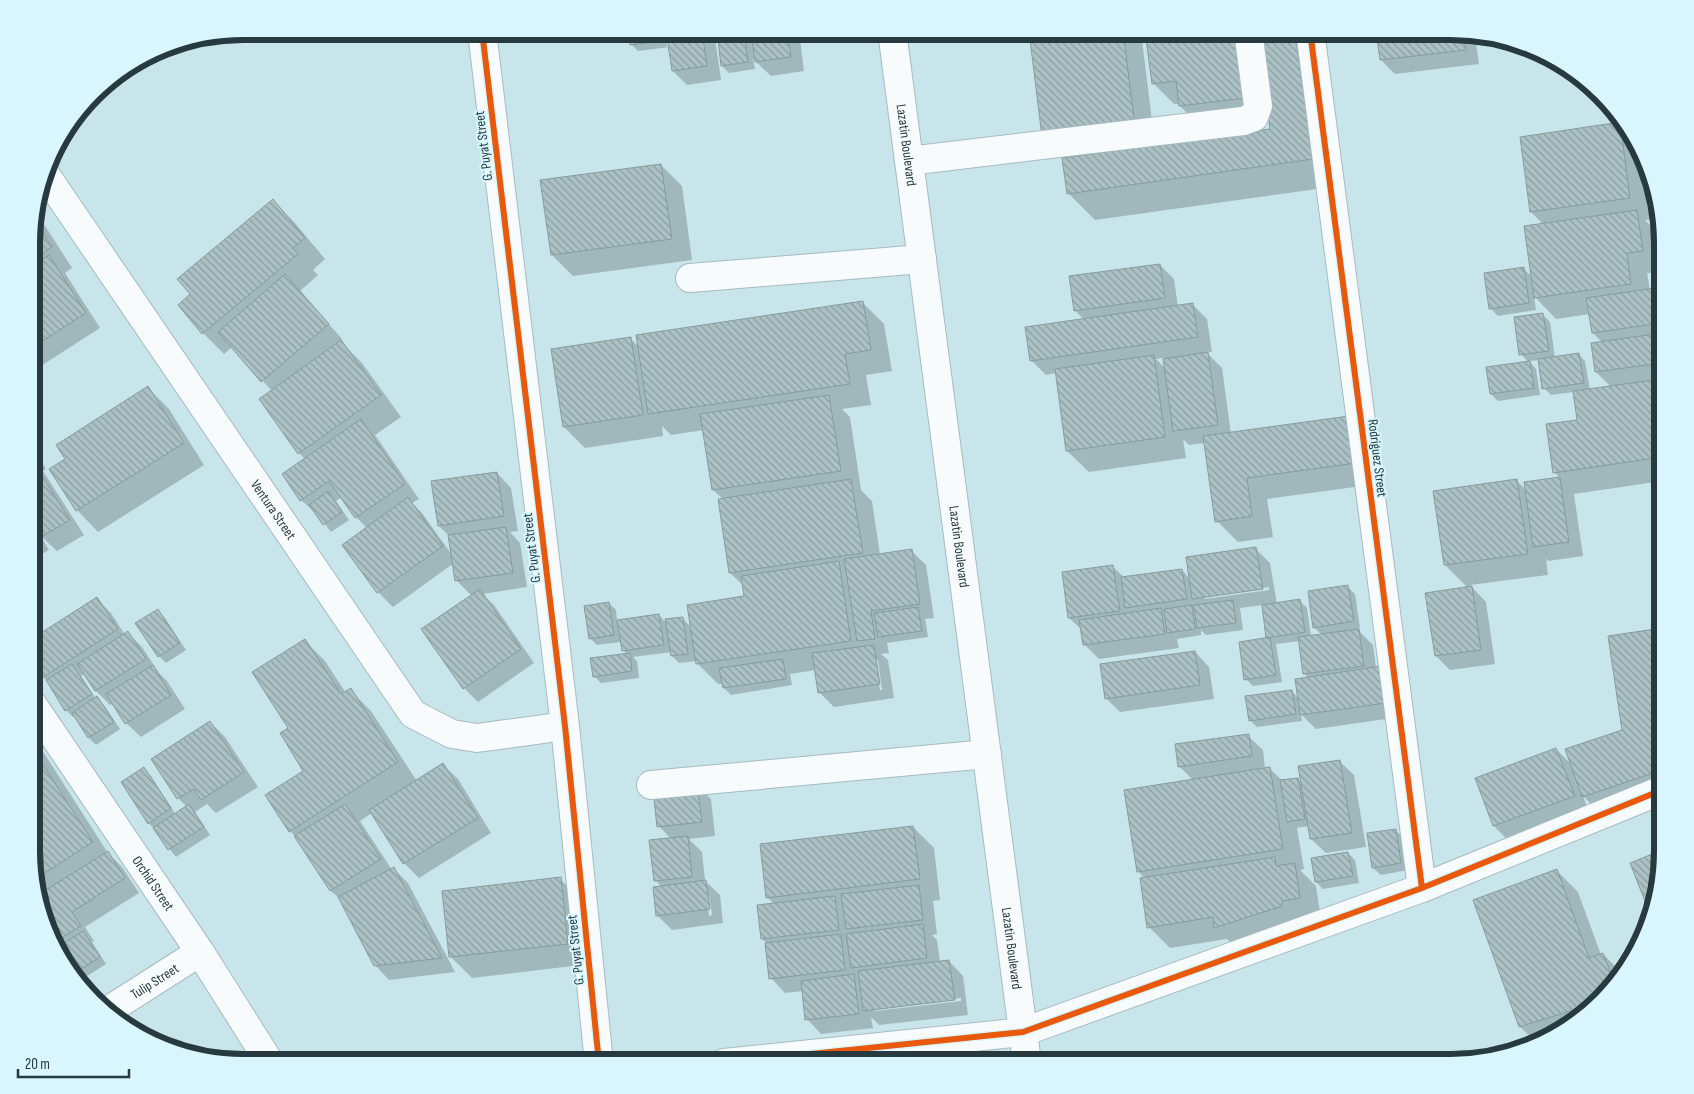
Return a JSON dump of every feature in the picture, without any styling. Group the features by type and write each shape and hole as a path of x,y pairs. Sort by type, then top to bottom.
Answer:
{"street":[{"name":"G. Puyat Street","path":"483,40 565,726 598,1054"},
{"name":"Lazatin Boulevard","path":"893,40 1026,1054"},
{"path":"909,161 1243,121 1254,117 1258,106 1249,40"},
{"name":"Rodriguez Street","path":"1311,40 1422,888"},
{"name":"Ventura Street","path":"50,180 413,714 452,734 477,738 565,726"},
{"path":"690,278 922,259"},
{"name":"Orchid Street","path":"40,715 200,952 264,1054"},
{"path":"651,785 987,754"},
{"path":"811,1054 1023,1032 1422,888 1654,793"},
{"name":"Tulip Street","path":"113,1007 200,952"}],"building":[{"path":"629,40 661,40 661,41 630,45"},
{"path":"667,40 703,40 707,66 672,71"},
{"path":"718,40 745,40 748,62 721,66"},
{"path":"752,40 788,40 791,57 755,62"},
{"path":"1030,40 1124,40 1135,126 1042,137"},
{"path":"1146,40 1238,40 1246,98 1179,106 1176,81 1152,84"},
{"path":"1257,40 1296,40 1313,159 1067,194 1062,158 1270,129"},
{"path":"1377,40 1464,40 1466,50 1380,60"},
{"path":"1615,123 1621,132 1630,198 1530,212 1520,137"},
{"path":"661,164 672,239 551,255 540,180"},
{"path":"273,199 305,238 293,248 298,254 202,334 178,305 190,294 177,279"},
{"path":"1637,210 1643,251 1627,253 1631,284 1534,298 1524,226"},
{"path":"40,229 52,247 40,255"},
{"path":"49,255 86,313 40,343 40,261"},
{"path":"1160,264 1165,298 1074,311 1069,276"},
{"path":"1524,267 1529,303 1489,309 1484,273"},
{"path":"285,274 329,324 261,382 218,332"},
{"path":"1654,288 1654,324 1592,333 1586,298"},
{"path":"863,301 871,350 845,354 850,384 648,414 636,335"},
{"path":"1193,303 1198,337 1030,361 1025,327"},
{"path":"1543,313 1549,351 1519,355 1514,317"},
{"path":"1654,334 1654,364 1595,372 1591,343"},
{"path":"631,337 643,415 563,427 551,349"},
{"path":"341,340 381,395 298,454 259,399"},
{"path":"1208,352 1218,425 1173,431 1163,359"},
{"path":"1579,353 1584,383 1542,389 1538,359"},
{"path":"1154,355 1165,437 1066,451 1055,369"},
{"path":"1530,361 1534,388 1490,394 1486,367"},
{"path":"1654,380 1654,458 1553,473 1546,424 1577,420 1573,391"},
{"path":"148,386 184,443 76,511 49,469 65,459 56,445"},
{"path":"829,395 841,471 712,490 700,414"},
{"path":"1349,416 1356,463 1247,478 1252,516 1215,522 1203,436"},
{"path":"361,419 405,484 355,518 329,481 300,501 282,474"},
{"path":"497,472 504,516 438,526 431,481"},
{"path":"40,473 70,520 41,537 40,535"},
{"path":"1560,477 1569,542 1533,547 1524,482"},
{"path":"851,479 863,553 729,573 718,499"},
{"path":"1517,479 1528,554 1444,565 1433,491"},
{"path":"328,491 342,512 323,525 309,505"},
{"path":"408,497 443,546 377,593 342,545"},
{"path":"506,527 513,573 455,581 448,535"},
{"path":"1256,547 1263,589 1192,599 1186,557"},
{"path":"912,549 920,604 871,611 875,639 857,641 844,559"},
{"path":"839,561 851,641 696,664 687,605 744,596 741,576"},
{"path":"1113,565 1120,611 1068,618 1062,572"},
{"path":"1182,569 1187,599 1125,608 1121,577"},
{"path":"1348,585 1354,621 1313,628 1308,591"},
{"path":"1472,586 1481,650 1435,656 1425,593"},
{"path":"480,589 521,649 463,689 421,629"},
{"path":"97,597 118,629 42,678 40,675 40,634"},
{"path":"1300,599 1305,632 1266,638 1262,605"},
{"path":"1233,600 1236,623 1197,628 1194,605"},
{"path":"609,602 614,635 589,639 584,606"},
{"path":"1192,605 1195,629 1167,633 1164,609"},
{"path":"918,607 922,631 878,637 874,613"},
{"path":"1161,608 1165,634 1083,645 1079,620"},
{"path":"158,609 180,643 158,657 135,623"},
{"path":"659,614 664,645 622,651 617,620"},
{"path":"683,617 688,654 671,656 665,619"},
{"path":"1359,629 1364,666 1303,674 1298,637"},
{"path":"1654,629 1654,773 1582,797 1565,749 1622,730 1608,636"},
{"path":"128,631 146,659 95,691 77,664"},
{"path":"1270,637 1276,675 1244,680 1239,642"},
{"path":"305,639 341,694 351,688 398,762 289,832 265,795 303,771 280,733 288,728 252,672"},
{"path":"874,645 880,684 818,693 812,653"},
{"path":"1195,651 1200,685 1105,699 1100,664"},
{"path":"630,653 632,671 593,677 590,658"},
{"path":"783,659 786,679 723,688 719,668"},
{"path":"72,664 92,694 65,711 46,680"},
{"path":"153,665 171,695 125,724 106,694"},
{"path":"1381,666 1386,703 1300,715 1295,679"},
{"path":"1292,690 1296,714 1249,721 1245,696"},
{"path":"97,696 114,722 88,738 72,713"},
{"path":"210,721 244,772 201,800 194,789 177,799 151,759"},
{"path":"1249,734 1252,756 1178,767 1175,744"},
{"path":"1556,748 1575,796 1493,826 1475,778"},
{"path":"40,760 93,842 42,875"},
{"path":"1340,760 1352,833 1310,839 1298,766"},
{"path":"443,763 478,818 403,864 369,810"},
{"path":"144,767 171,808 148,824 121,782"},
{"path":"1270,767 1283,849 1137,872 1124,790"},
{"path":"1298,778 1305,819 1287,822 1280,780"},
{"path":"697,783 702,822 657,827 653,789"},
{"path":"189,804 204,827 168,850 153,828"},
{"path":"345,804 381,859 330,891 294,836"},
{"path":"913,826 920,879 766,898 760,844"},
{"path":"1396,829 1401,863 1372,868 1367,833"},
{"path":"688,836 692,877 654,881 649,840"},
{"path":"108,851 125,878 72,912 81,926 60,939 55,929 44,891"},
{"path":"1348,852 1353,876 1315,882 1311,858"},
{"path":"1654,853 1654,864 1647,905 1630,863"},
{"path":"1275,857 1276,866 1295,863 1300,898 1282,901 1282,906 1214,928 1213,917 1147,928 1140,878"},
{"path":"394,867 442,958 374,966 338,897"},
{"path":"1557,869 1589,958 1603,953 1612,975 1604,984 1600,986 1601,989 1595,995 1580,1008 1519,1027 1473,900"},
{"path":"561,877 568,944 449,957 442,891"},
{"path":"706,880 710,909 656,916 653,887"},
{"path":"919,885 923,920 846,929 841,894"},
{"path":"835,896 839,930 761,939 757,905"},
{"path":"923,924 927,958 851,968 846,934"},
{"path":"83,931 100,957 79,971 63,944"},
{"path":"841,934 845,970 769,979 765,943"},
{"path":"949,960 955,1000 863,1011 858,971"},
{"path":"854,974 859,1014 805,1020 801,981"}],"cycle path":[{"path":"483,40 565,726 598,1054"},
{"path":"1311,40 1422,888"},
{"path":"811,1054 1023,1032 1422,888 1654,793"}]}
